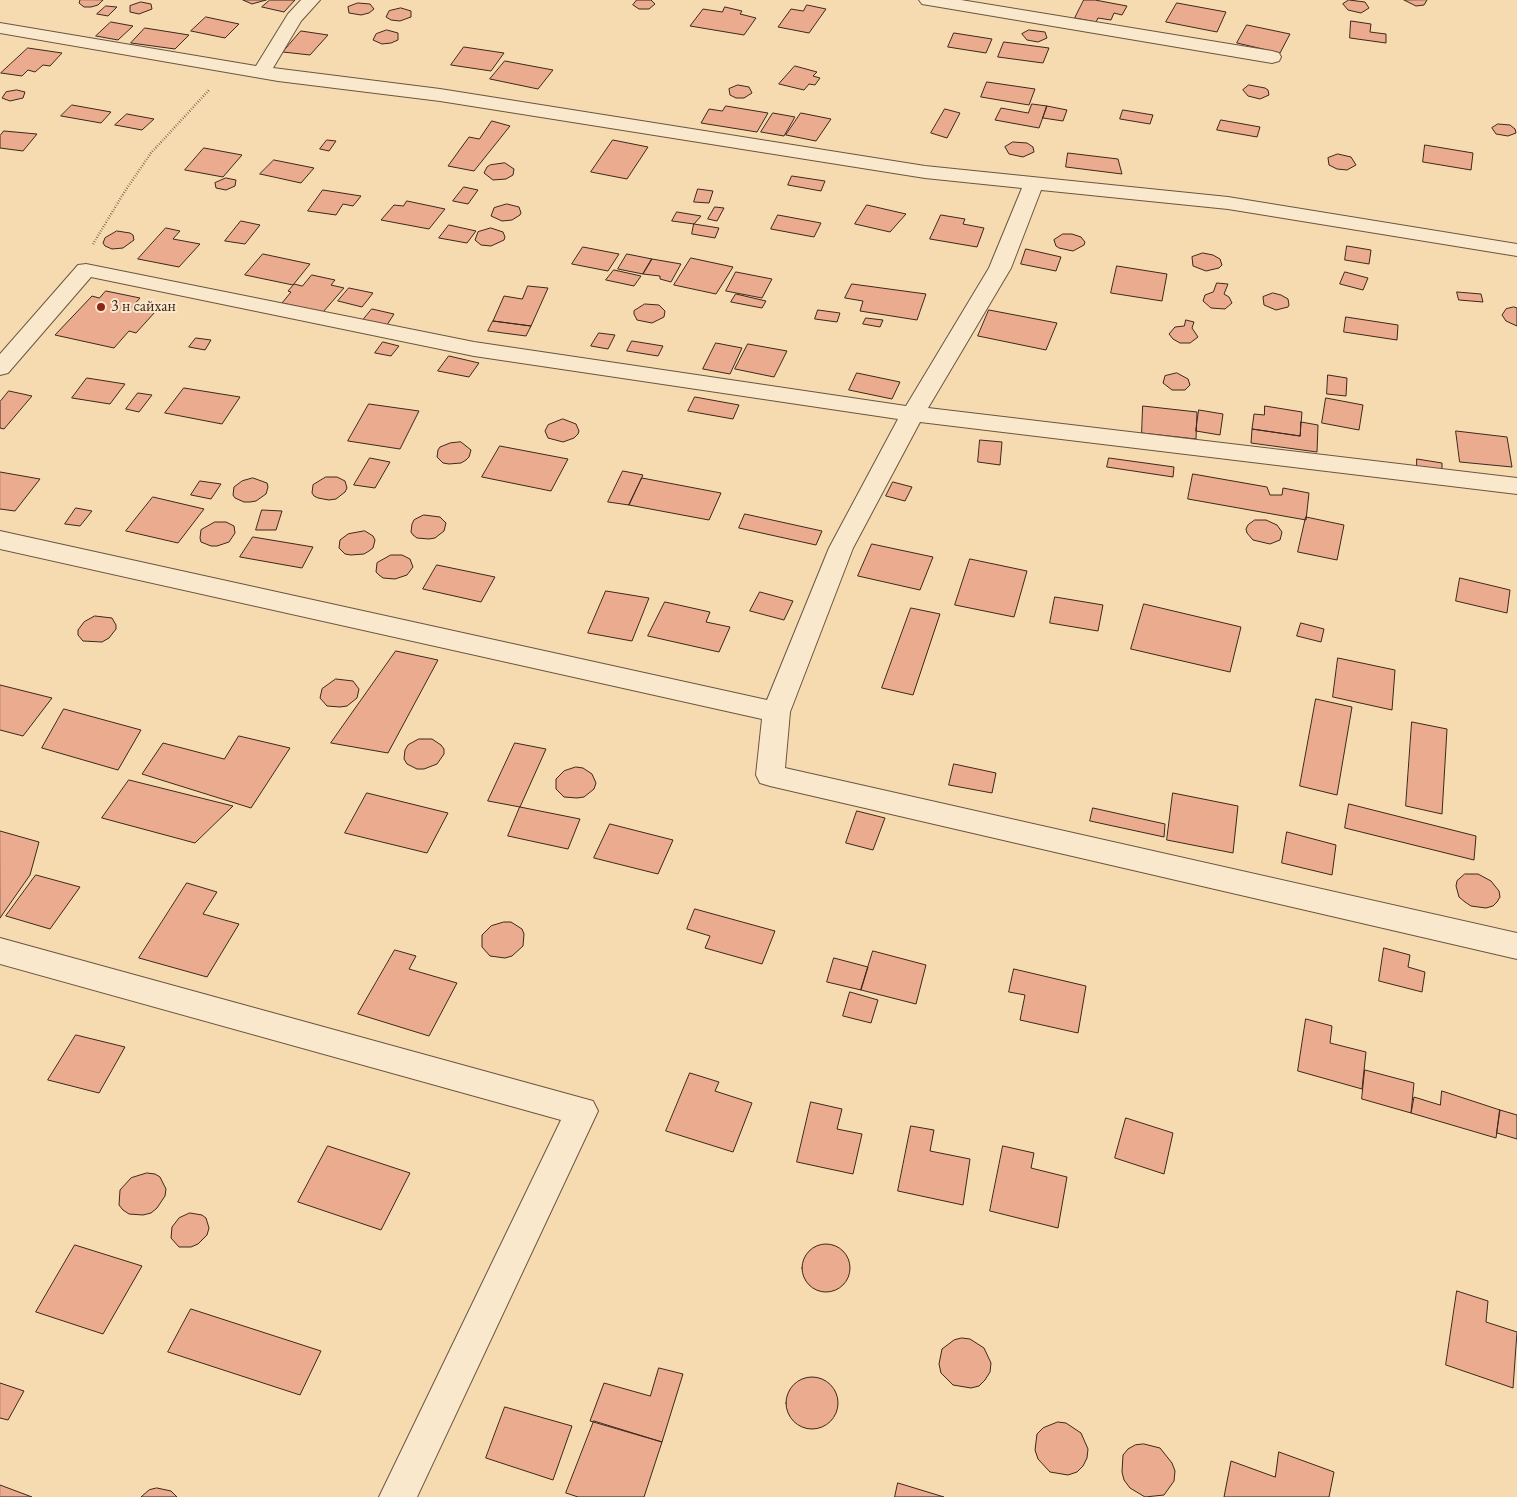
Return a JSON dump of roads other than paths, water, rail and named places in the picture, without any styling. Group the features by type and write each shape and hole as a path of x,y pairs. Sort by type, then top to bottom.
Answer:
{"street":[{"path":"261,72 294,18 311,0"},
{"path":"928,0 1007,6 1272,57"},
{"path":"0,28 261,72 440,95 925,172 1228,203 1517,250"},
{"path":"1035,184 1028,195 1000,268 913,414 841,548 776,712 770,775 1517,946"},
{"path":"0,368 86,270 474,350 913,414 1517,486"},
{"path":"0,540 776,712"},
{"path":"0,951 582,1111 398,1497"}],"place":[{"name":"3 н сайхан","path":"101,307"}]}
